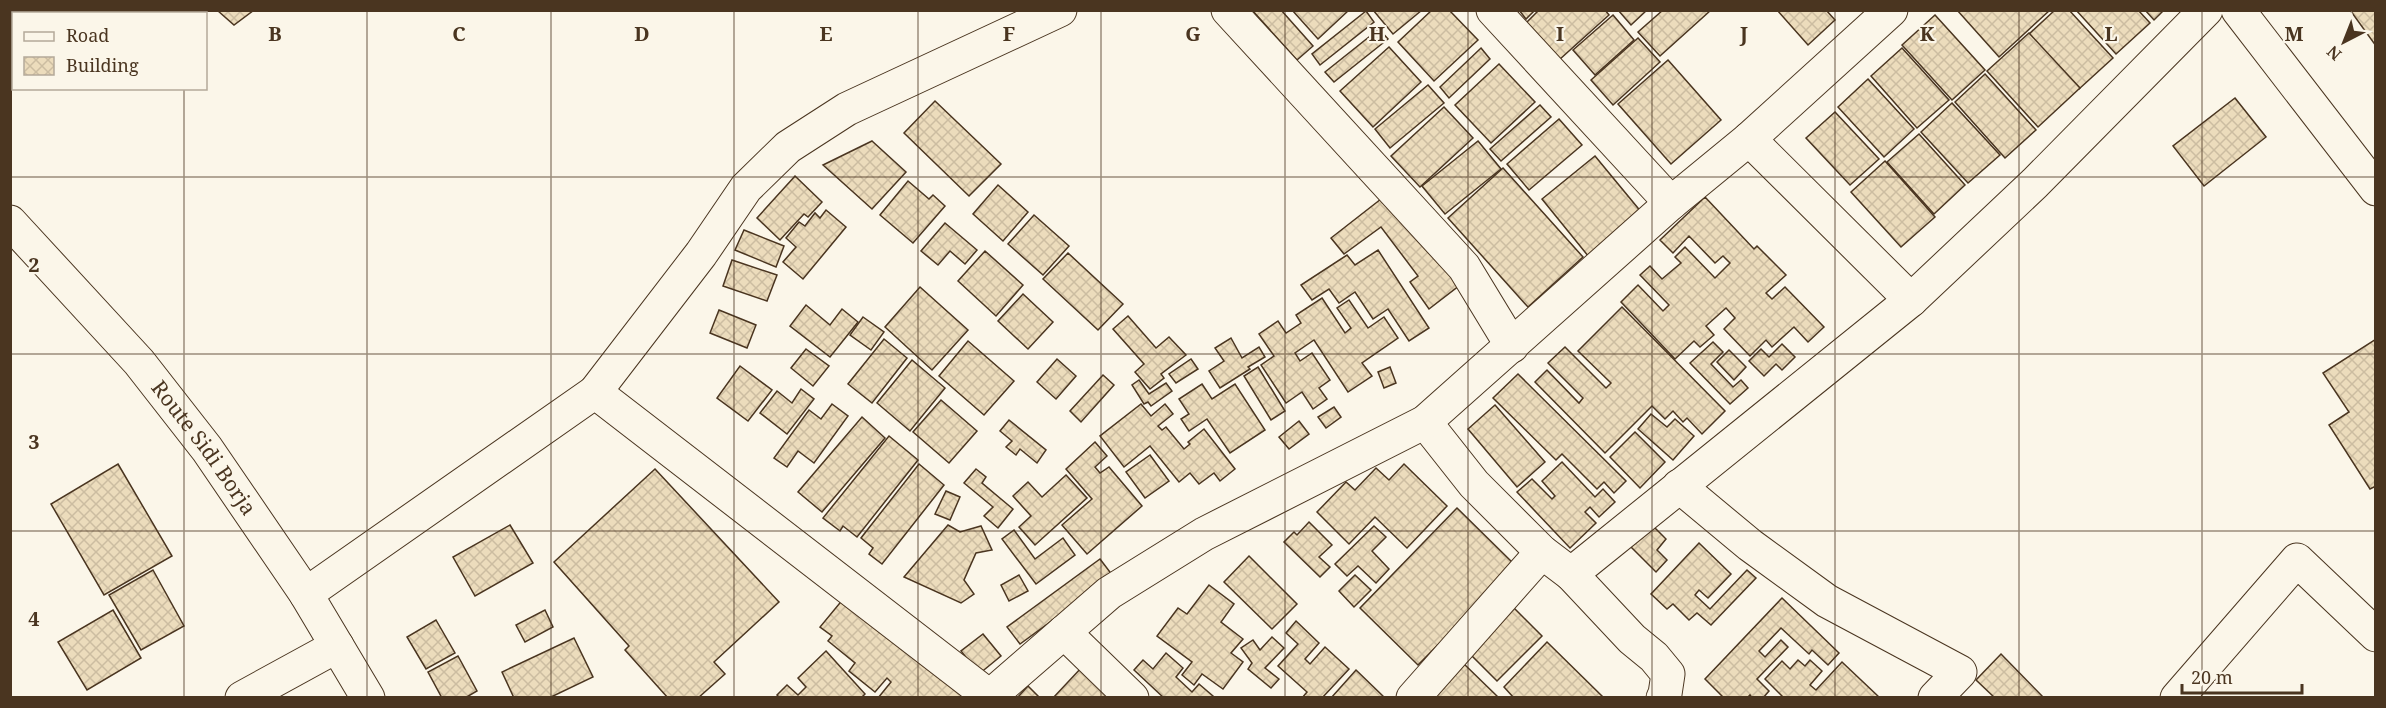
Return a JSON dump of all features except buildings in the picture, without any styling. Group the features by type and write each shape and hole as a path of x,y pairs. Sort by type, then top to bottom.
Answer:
{"street":[{"path":"306,594 595,392 702,254 746,188 788,147 847,109 1060,10"},
{"path":"1228,10 1310,102 1464,267 1512,346"},
{"path":"1493,10 1671,203"},
{"path":"595,392 988,697 1109,593 1204,534 1425,422 1671,203 1749,138 1891,10"},
{"path":"1571,574 1911,300 2035,183 2206,10"},
{"path":"2238,10 2376,189"},
{"path":"1749,138 1911,300"},
{"name":"Route Sidi Borja","path":"10,222 139,362 207,449 306,594 368,698"},
{"path":"1425,422 1474,484 1542,552 1571,574 1632,639 1654,657 1668,674 1665,694 1662,698"},
{"path":"1679,486 1750,545 1827,601 1960,672 1935,698"},
{"path":"1413,698 1542,552"},
{"path":"2178,698 2297,560 2376,636"},
{"path":"1064,632 1132,698"},
{"path":"242,698 337,646"}]}
